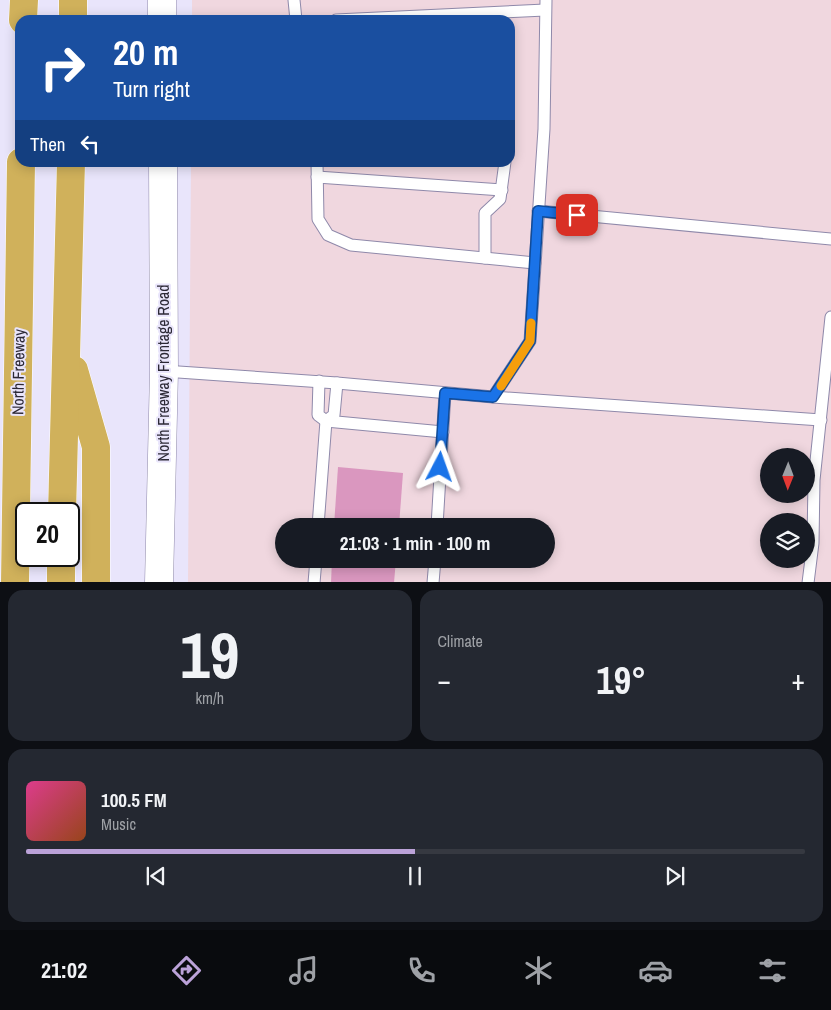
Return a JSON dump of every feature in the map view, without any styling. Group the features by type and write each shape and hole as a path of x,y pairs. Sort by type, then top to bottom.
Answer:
{"highway":[{"path":"23,15 24,0"},
{"path":"73,0 73,15"},
{"name":"North Freeway","path":"15,582 21,167"},
{"path":"62,502 71,167"},
{"path":"67,346 96,447 96,582"},
{"path":"60,582 61,567"}],"main road":[{"path":"162,0 162,15"},
{"name":"North Freeway Frontage Road","path":"159,582 164,370 163,167"}],"lane":[{"path":"294,0 296,15"},
{"path":"406,15 545,5 544,129 530,341 493,397"},
{"path":"316,167 318,219 328,236 351,245 535,262"},
{"path":"485,258 485,213 500,199 504,167"},
{"path":"317,177 502,190"},
{"path":"538,211 831,239"},
{"path":"808,582 813,543 814,480 822,420 831,317"},
{"path":"164,370 337,382 493,397 822,420"},
{"path":"319,381 318,415 326,421 443,432"},
{"path":"319,518 326,421 334,414 337,382"},
{"path":"438,518 445,393"},
{"path":"314,582 315,568"},
{"path":"433,582 434,568"}],"shaded area":[{"path":"192,0 831,0 831,582 188,582 191,167 515,167 515,15 192,15"}],"building":[{"path":"338,467 403,473 400,518 335,518"},
{"path":"332,568 395,568 394,582 331,582"}],"slow traffic":[{"path":"501,386 530,341 531,323"}],"route":[{"path":"440,467 445,393 493,397 530,341 538,211 577,215"}]}
